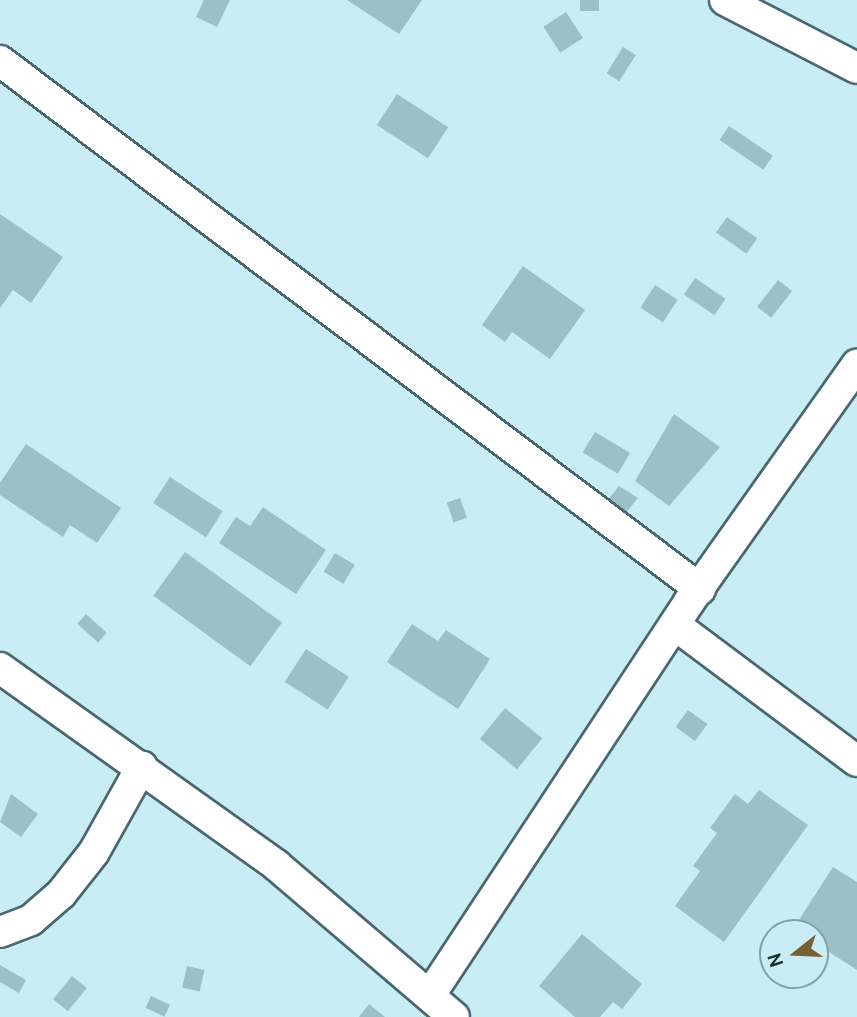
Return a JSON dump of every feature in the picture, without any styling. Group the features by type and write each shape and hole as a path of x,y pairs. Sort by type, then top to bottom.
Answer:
{"street":[{"path":"725,0 857,68"},
{"path":"0,61 700,589"},
{"path":"430,995 675,625 857,365"},
{"path":"675,625 857,761"},
{"path":"0,668 142,766 276,865 454,1017"},
{"path":"0,932 31,920 61,894 94,852 142,766"}],"building":[{"path":"204,0 230,0 217,27 196,17"},
{"path":"347,0 422,0 399,34"},
{"path":"580,0 599,0 599,11 580,11"},
{"path":"566,12 583,38 560,53 543,27"},
{"path":"623,47 636,55 619,81 607,73"},
{"path":"397,94 448,127 428,158 377,125"},
{"path":"729,126 773,156 763,170 719,140"},
{"path":"0,214 63,257 31,303 13,290 0,308"},
{"path":"727,217 757,238 746,254 716,233"},
{"path":"523,266 585,310 550,359 512,332 505,342 482,325"},
{"path":"695,278 726,299 714,315 684,295"},
{"path":"778,280 792,291 771,318 757,307"},
{"path":"655,285 678,300 663,322 640,308"},
{"path":"674,414 720,447 669,506 635,481"},
{"path":"595,432 630,453 618,474 583,453"},
{"path":"26,444 121,508 97,543 70,525 63,537 0,495 0,483"},
{"path":"170,477 223,511 206,537 153,503"},
{"path":"619,486 638,498 625,514 608,500"},
{"path":"460,498 467,518 454,522 447,503"},
{"path":"263,507 326,550 296,594 219,543 236,517 250,526"},
{"path":"185,552 282,623 250,666 153,596"},
{"path":"335,553 355,565 343,584 324,572"},
{"path":"86,614 107,633 98,642 77,624"},
{"path":"412,624 438,641 446,630 490,659 458,709 387,662"},
{"path":"306,649 349,677 328,709 285,682"},
{"path":"505,708 542,738 517,769 480,739"},
{"path":"688,710 707,724 695,741 676,727"},
{"path":"759,790 808,825 724,942 675,906 700,871 693,866 717,833 710,828 735,794 748,804"},
{"path":"11,794 38,814 21,837 0,822"},
{"path":"833,867 857,882 857,970 829,952 829,919 799,919"},
{"path":"582,934 642,984 622,1009 613,1002 600,1017 575,1017 539,986"},
{"path":"0,965 26,980 19,993 0,982"},
{"path":"187,966 205,970 200,991 182,987"},
{"path":"72,976 87,988 68,1011 53,999"},
{"path":"151,996 170,1005 165,1017 146,1008"},
{"path":"369,1004 385,1017 359,1017"}]}
